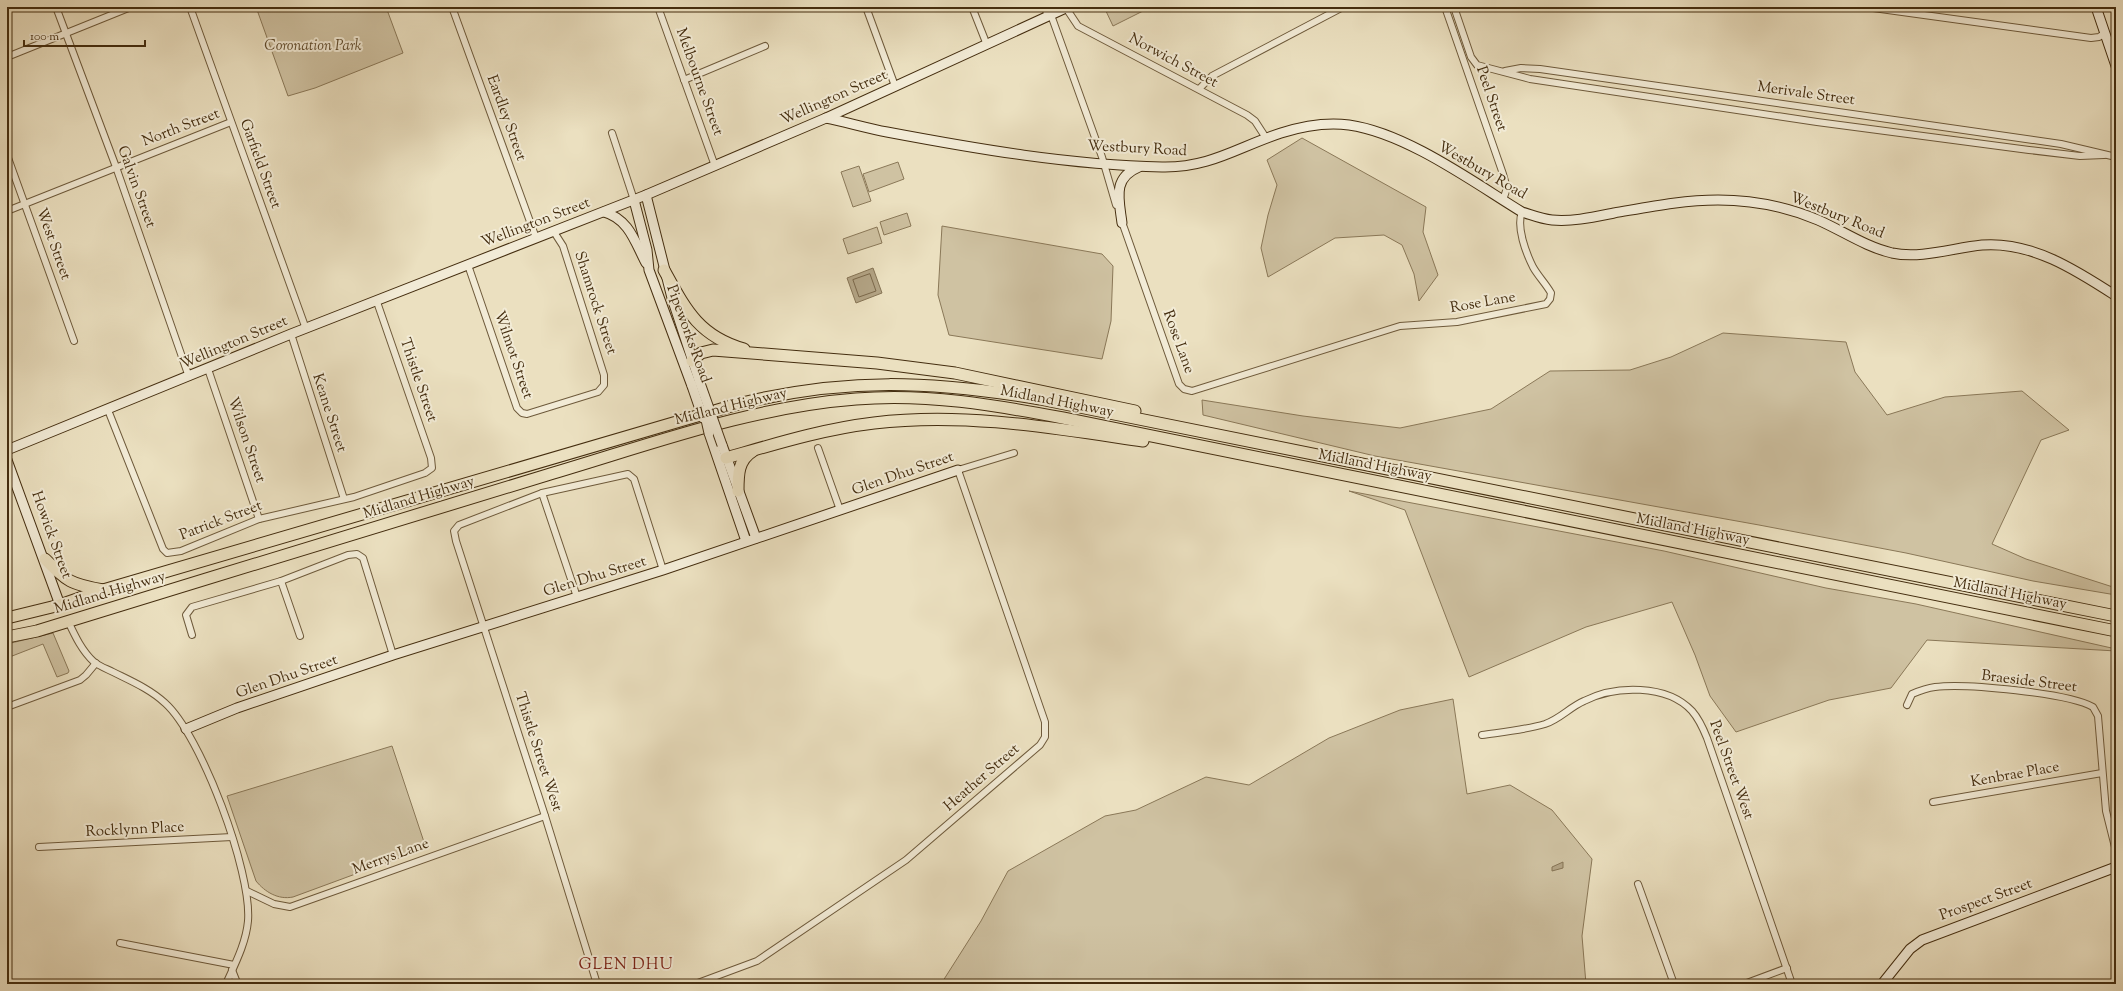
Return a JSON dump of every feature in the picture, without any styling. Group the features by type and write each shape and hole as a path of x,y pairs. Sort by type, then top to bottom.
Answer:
{"highway":[{"path":"664,270 683,305 703,328 729,344 768,354"},
{"path":"692,360 701,353 708,351 768,354 877,363 978,377 1185,421 1279,447"},
{"name":"Midland Highway","path":"7,618 60,605 103,590 738,404 819,388 901,384 973,389 1040,400 2116,616"},
{"name":"Midland Highway","path":"7,637 68,621 694,430 763,412 814,403 882,398 959,401 1063,418 2116,631"},
{"path":"722,459 757,448 848,426 902,420 956,419 1014,424 1236,454"},
{"path":"738,491 738,474 740,466 746,457 757,448"},
{"path":"44,559 69,582 103,590"},
{"name":"Howick Street","path":"60,605 68,621"}],"main road":[{"name":"Wellington Street","path":"7,450 189,377 291,334 377,302 646,195 826,118 1067,7"},
{"path":"2096,7 2116,66"},
{"name":"Westbury Road","path":"826,118 958,145 1140,166 1187,166 1205,163 1266,138 1312,125 1337,124 1363,128 1407,145 1522,212 1542,218 1562,220 1587,218 1680,201 1746,201 1799,213 1873,247 1895,254 1925,254 1995,244 2028,249 2054,261 2116,296"},
{"path":"1122,223 1119,196 1120,184 1127,173 1140,166"},
{"name":"Pipeworks Road","path":"646,195 664,270 692,360 696,384 707,420 709,433 718,446"},
{"name":"Pipeworks Road","path":"634,200 647,250 650,272 696,384 718,446 746,541"},
{"path":"604,212 617,216 624,223 650,272 664,270"},
{"name":"Pipeworks Road","path":"722,459 738,491 756,538"},
{"name":"Howick Street","path":"7,460 60,605"},
{"name":"Glen Dhu Street","path":"186,729 237,708 393,655 663,570 958,470"},
{"name":"Prospect Street","path":"1882,984 1910,949 1922,940 2116,867"}],"street":[{"name":"Galvin Street","path":"56,7 116,167 189,377"},
{"path":"7,57 131,7"},
{"name":"Garfield Street","path":"190,7 306,329"},
{"name":"Eardley Street","path":"452,7 536,238"},
{"name":"Melbourne Street","path":"658,7 715,166"},
{"path":"866,7 895,86"},
{"path":"972,7 986,45"},
{"name":"Rose Lane","path":"1044,7 1050,16 1104,163 1122,223 1177,379 1181,387 1187,390 1203,388 1400,326 1457,322 1546,304 1550,299 1551,293 1533,267 1530,260 1521,232 1520,216 1522,212"},
{"name":"Norwich Street","path":"1067,7 1078,26 1254,119 1266,138"},
{"path":"1199,89 1212,76 1343,7"},
{"name":"Peel Street","path":"1445,7 1503,174 1507,188 1503,200"},
{"name":"Merivale Street","path":"1454,7 1473,61 1481,67 1542,82 1825,123 2068,155 2104,155"},
{"path":"1866,7 2091,38 2099,37 2105,33"},
{"path":"684,80 765,46"},
{"name":"Merivale Street","path":"1502,72 1521,68 1540,69 2046,141 2116,157"},
{"name":"North Street","path":"7,211 231,122"},
{"name":"Pipeworks Road","path":"612,133 634,200"},
{"name":"West Street","path":"7,155 74,341"},
{"name":"Shamrock Street","path":"554,232 563,246 582,303 604,375 604,384"},
{"name":"Wilmot Street","path":"468,265 517,408 522,413 527,414 598,392 604,384"},
{"name":"Thistle Street","path":"377,302 431,458 432,468"},
{"name":"Keane Street","path":"291,334 344,499"},
{"name":"Wilson Street","path":"208,369 259,519"},
{"name":"Patrick Street","path":"108,410 163,549 167,553 188,548 259,519 344,499 423,473 432,468"},
{"path":"818,448 840,510"},
{"name":"Glen Dhu Street","path":"958,470 1014,453"},
{"name":"Heather Street","path":"695,984 709,982 757,961 906,860 1040,745 1045,737 1045,722 958,470"},
{"path":"577,597 542,493 623,474 632,475 663,570"},
{"name":"Thistle Street West","path":"542,493 459,524 455,529 456,542 545,816 597,984"},
{"path":"192,635 186,615 192,607 281,581 348,556 360,555 363,558 393,655"},
{"path":"281,581 300,636"},
{"path":"68,621 78,641 96,663 159,697 172,709 186,729 215,791 242,867 247,891 248,922 244,939 226,984"},
{"path":"7,707 80,680 96,663"},
{"name":"Braeside Street","path":"1912,694 1937,686 1992,688 2084,702 2093,707 2098,716 2106,811 2116,851"},
{"name":"Peel Street West","path":"1482,735 1545,724 1556,720 1584,700 1612,692 1626,690 1654,692 1682,704 1692,711 1707,738 1792,984"},
{"path":"1905,690 1912,694 1907,705"},
{"name":"Kenbrae Place","path":"1933,802 2102,773"},
{"name":"Merrys Lane","path":"247,891 274,904 290,906 545,816"},
{"name":"Rocklynn Place","path":"39,847 232,837"},
{"path":"1638,884 1674,984"},
{"path":"120,943 233,968"},
{"path":"233,968 236,984"},
{"path":"1744,984 1786,968"}],"green space":[{"name":"Coronation Park","path":"256,7 386,7 403,53 315,88 288,96"},
{"path":"1109,7 1151,7 1113,26 1105,9"},
{"path":"1302,138 1426,207 1423,232 1438,275 1419,301 1414,274 1402,245 1384,235 1335,238 1268,277 1261,248 1268,215 1277,185 1267,160"},
{"path":"898,162 904,179 869,192 863,174"},
{"path":"859,166 871,201 853,207 841,172"},
{"path":"907,213 911,226 884,235 880,222"},
{"path":"942,226 1102,254 1113,266 1111,321 1102,359 949,335 938,295"},
{"path":"877,227 882,243 848,254 843,239"},
{"path":"1723,333 1846,342 1855,372 1887,415 1945,397 2022,391 2069,430 2041,440 1992,544 2026,559 2116,588 2116,595 2033,581 1906,553 1759,525 1375,456 1203,415 1202,400 1303,416 1400,428 1491,409 1550,371 1630,370 1671,357"},
{"path":"1349,491 1664,551 1826,588 1916,604 2116,649 2116,651 1927,640 1891,688 1829,700 1736,732 1710,696 1695,655 1672,602 1586,627 1469,677 1405,510"},
{"path":"53,633 69,671 68,673 57,677 43,644 7,658 7,644"},
{"path":"1453,699 1467,794 1510,785 1552,810 1592,859 1582,936 1586,984 941,984 981,921 1008,871 1105,816 1136,810 1206,777 1249,785 1329,738 1400,710"},
{"path":"392,746 426,848 293,897 287,898 277,896 268,892 260,885 256,881 227,796"}],"water":[{"path":"873,268 882,293 856,303 847,278"},
{"path":"1563,862 1563,868 1552,871 1552,867"}],"district":[{"name":"GLEN DHU","path":"626,965"}]}
